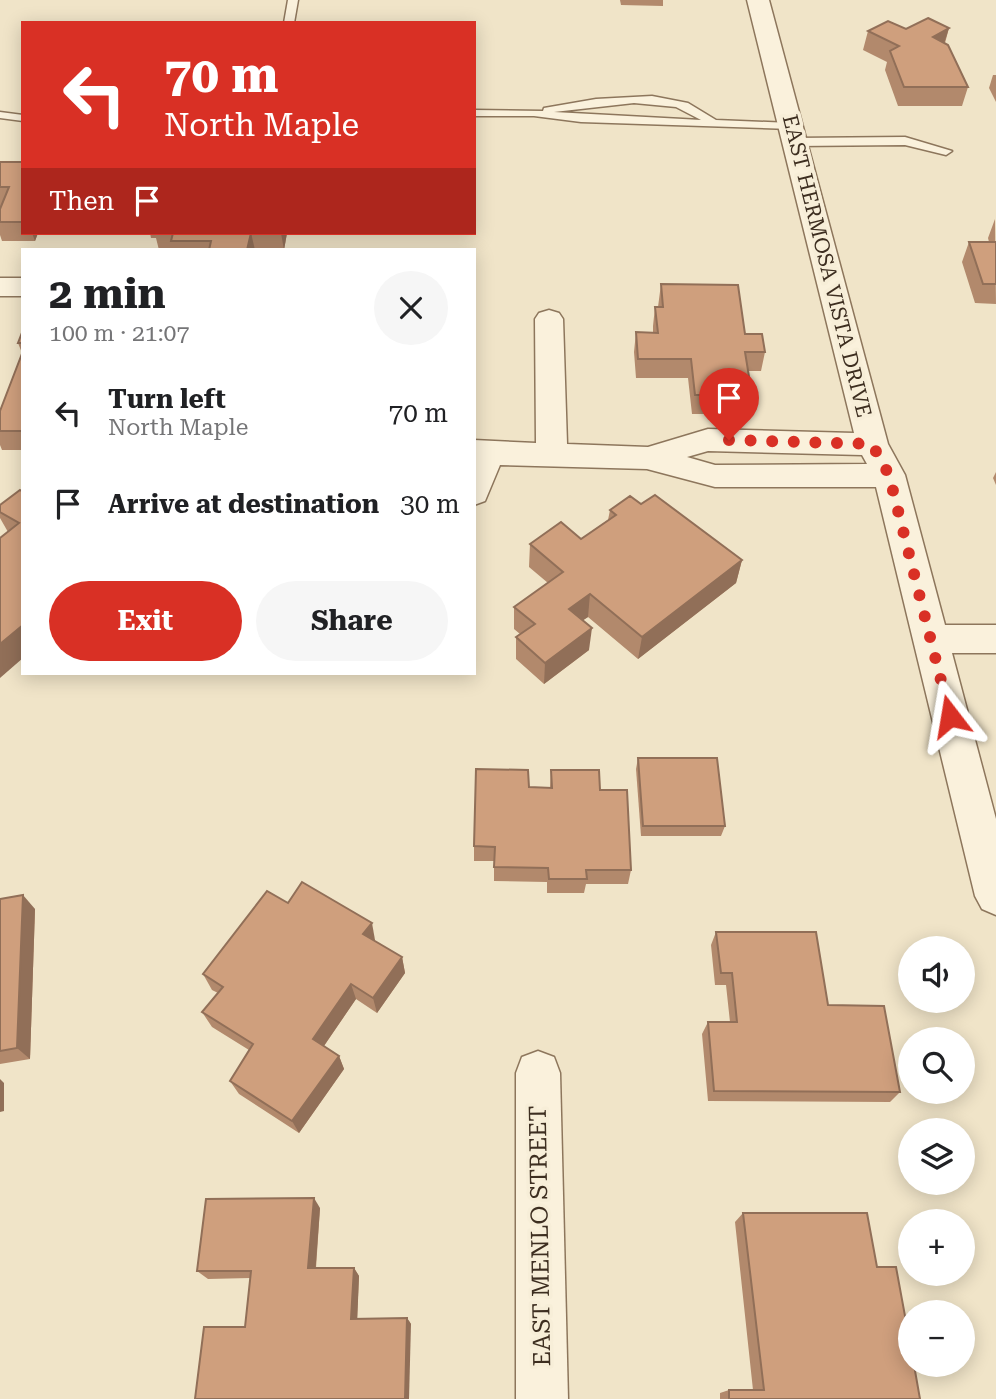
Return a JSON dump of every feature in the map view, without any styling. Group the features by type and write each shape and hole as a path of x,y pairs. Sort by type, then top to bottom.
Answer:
{"street":[{"name":"EAST HERMOSA VISTA DRIVE","path":"758,0 872,444 889,475 996,895"},
{"path":"0,287 21,287"},
{"path":"549,319 552,456"},
{"path":"647,458 708,440 872,444"},
{"path":"476,481 481,452 647,458 715,475 889,475"},
{"path":"931,639 996,639"},
{"name":"EAST MENLO STREET","path":"538,1073 542,1399"}],"lane":[{"path":"289,21 293,0"},
{"path":"534,113 582,103 658,101 677,103 714,123"},
{"path":"0,109 21,106"},
{"path":"476,113 534,113 581,119 714,123 793,134 905,141 946,151"},
{"path":"0,115 21,118"}],"building":[{"path":"928,18 949,28 933,37 948,45 968,87 904,87 890,51 899,46 868,31 888,21 906,29"},
{"path":"0,162 21,162 21,222 0,222 0,209 9,187 0,187"},
{"path":"172,235 251,235 247,248 209,248 211,241 171,241"},
{"path":"969,242 996,242 996,284 983,284"},
{"path":"661,284 738,285 745,334 762,334 765,352 745,352 752,395 695,395 691,359 638,359 636,332 658,333 655,307 663,307"},
{"path":"21,356 21,431 0,431 0,411"},
{"path":"21,491 21,627 0,644 0,538 19,523 0,512 0,505"},
{"path":"655,495 742,560 642,637 590,594 569,609 592,628 545,663 516,637 535,624 514,607 563,572 530,544 561,522 581,539 616,515 610,510 630,496 641,504"},
{"path":"638,758 717,758 725,826 643,826"},
{"path":"476,769 528,770 529,787 552,788 551,770 599,770 600,790 627,790 631,870 586,870 587,879 549,879 548,868 494,867 495,847 474,846"},
{"path":"302,882 372,923 363,934 402,957 373,998 351,984 313,1039 339,1056 292,1121 230,1081 253,1044 202,1012 223,987 203,974 267,891 288,903"},
{"path":"23,895 17,1048 0,1051 0,899"},
{"path":"716,932 816,932 828,1005 884,1006 898,1092 714,1091 708,1022 737,1022 732,973 721,973"},
{"path":"314,1198 308,1268 354,1268 351,1319 407,1318 405,1399 195,1399 204,1327 245,1327 251,1271 197,1271 206,1199"},
{"path":"743,1213 867,1213 877,1267 896,1267 902,1300 898,1300 898,1377 916,1377 920,1399 729,1399 729,1390 764,1390"}],"route":[{"path":"729,440 872,444 889,475 950,716"}]}
